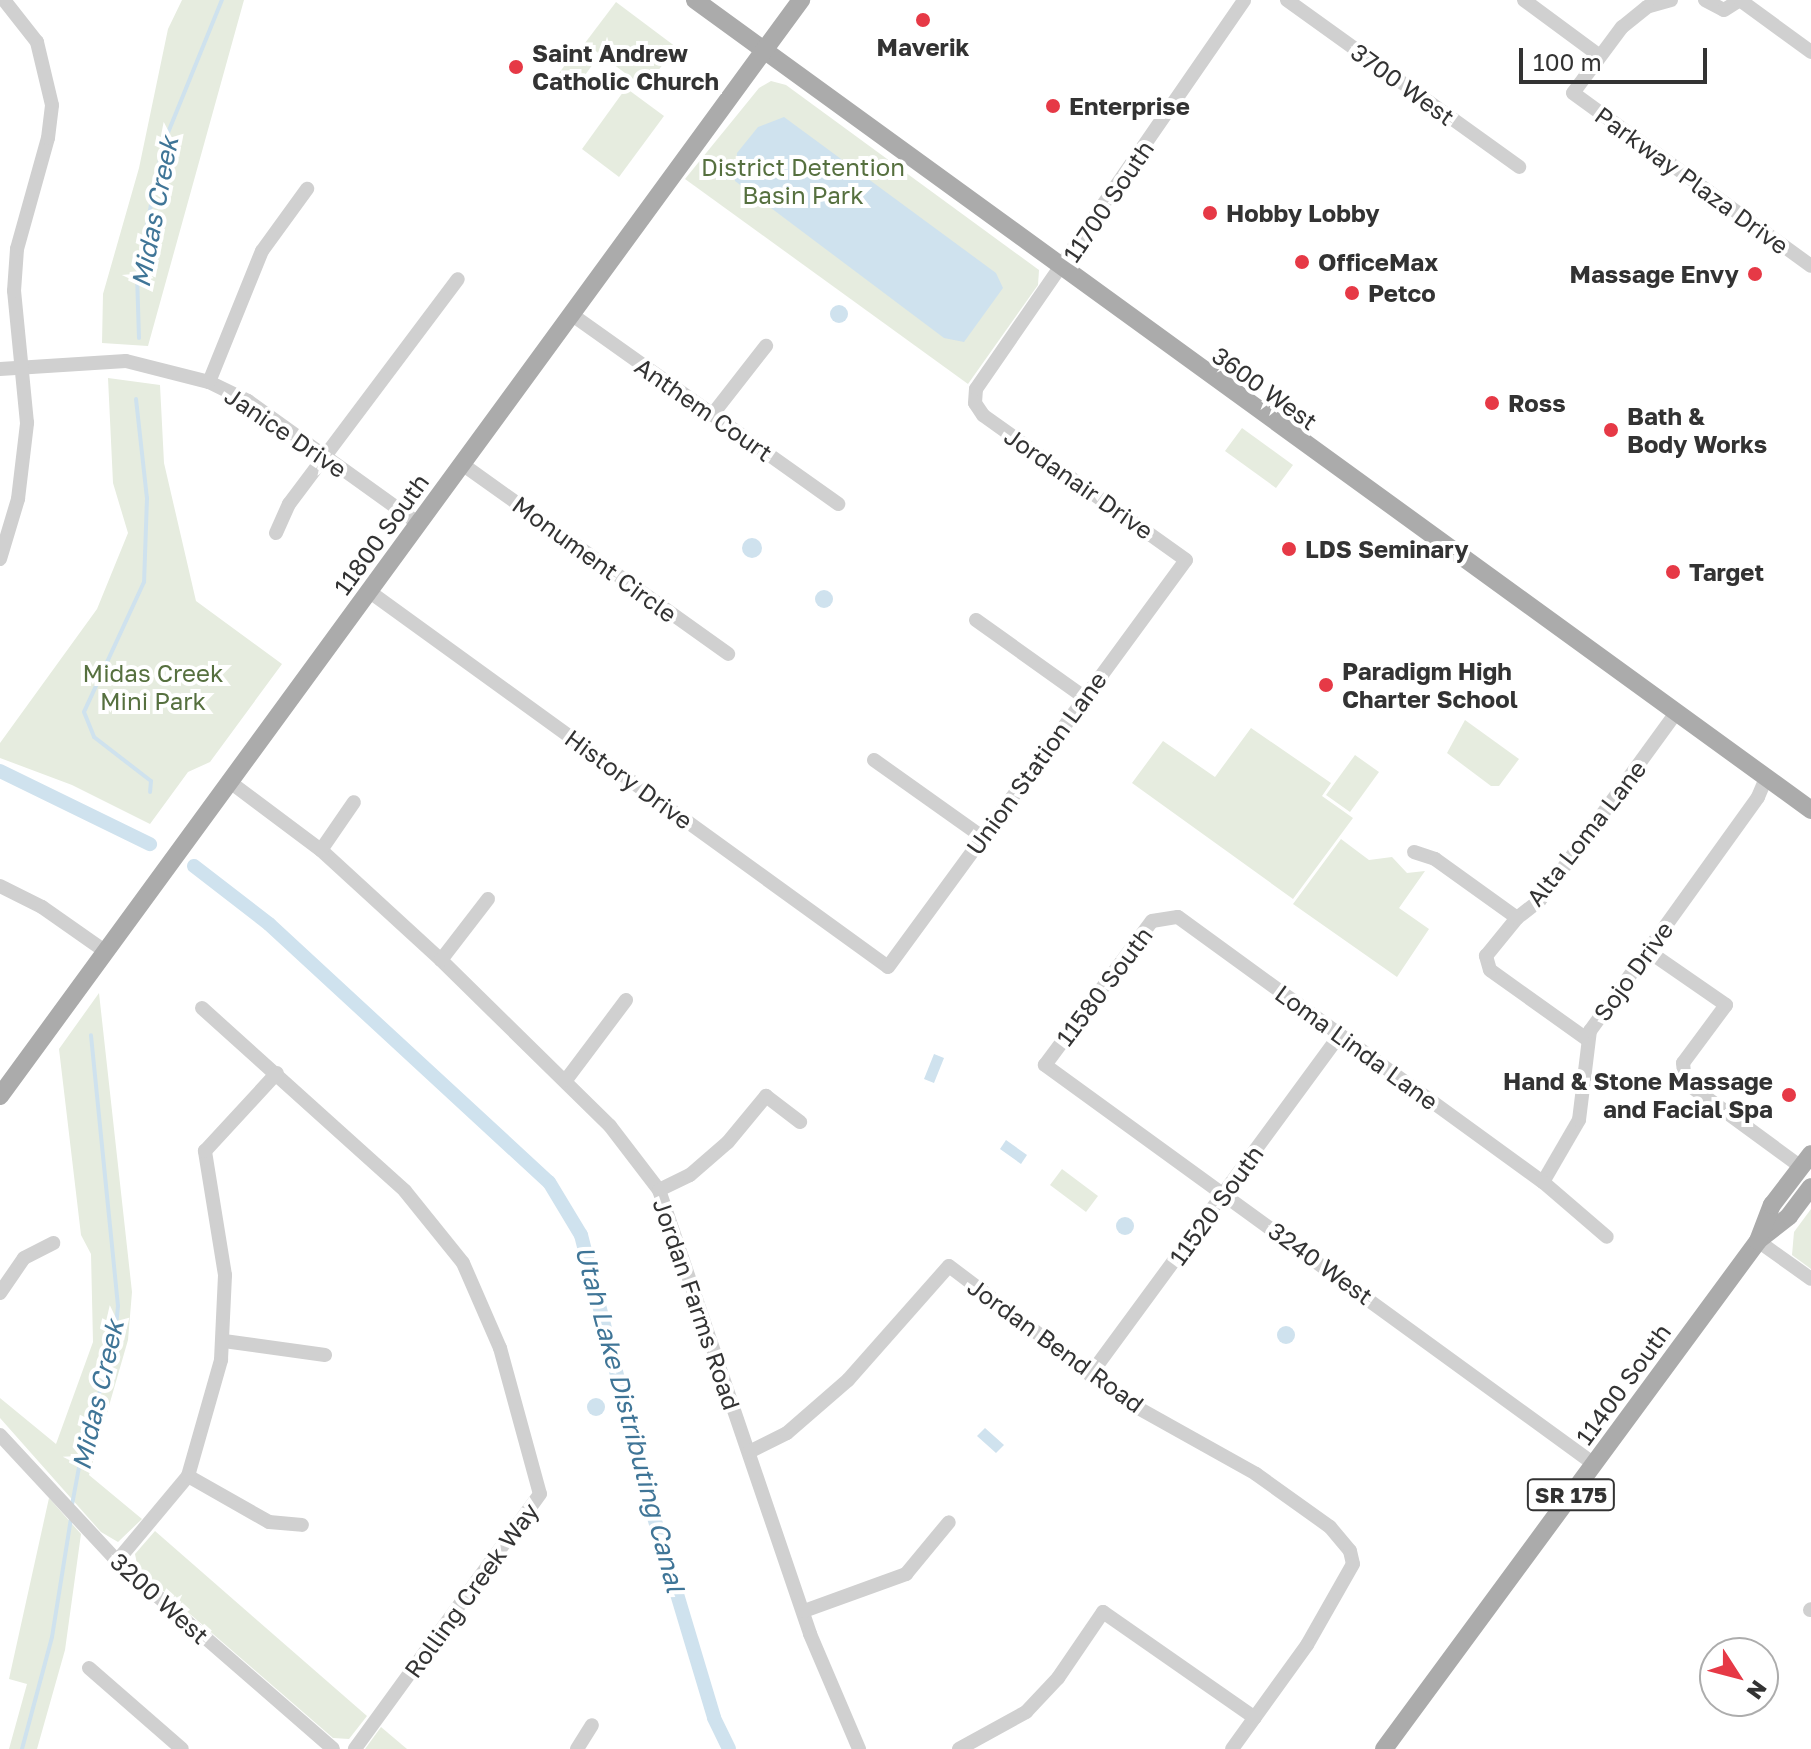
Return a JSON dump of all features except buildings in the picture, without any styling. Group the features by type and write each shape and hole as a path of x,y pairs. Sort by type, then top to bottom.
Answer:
{"main road":[{"name":"3600 West","path":"695,0 1060,270 1811,810"},
{"name":"11800 South","path":"0,1096 801,0"},
{"name":"11400 South","path":"1758,1241 1772,1205 1806,1160"},
{"name":"11400 South","path":"1384,1749 1758,1241 1789,1216 1811,1187"}],"street":[{"path":"0,559 24,461 23,366 15,263 52,105 37,42 4,0"},
{"name":"11700 South","path":"975,403 976,389 1244,0"},
{"name":"3700 West","path":"1287,0 1519,167"},
{"path":"1524,0 1600,56"},
{"name":"Parkway Plaza Drive","path":"1671,0 1634,16 1573,93 1811,266"},
{"path":"1691,0 1706,2 1724,10 1740,0 1811,52"},
{"path":"209,382 262,251 307,189"},
{"path":"276,533 289,504 327,458 458,279"},
{"name":"Anthem Court","path":"571,314 838,504"},
{"path":"712,415 766,346"},
{"name":"Janice Drive","path":"0,369 126,361 209,382 248,401 418,523"},
{"name":"Jordanair Drive","path":"975,403 983,415 1186,560"},
{"name":"Monument Circle","path":"462,464 728,654"},
{"name":"Union Station Lane","path":"888,967 1186,560"},
{"name":"History Drive","path":"370,592 888,967"},
{"path":"976,620 1084,697"},
{"name":"Alta Loma Lane","path":"1588,1040 1488,966 1488,950 1517,918 1540,900 1676,713"},
{"path":"874,760 981,836"},
{"name":"Sojo Drive","path":"1543,1182 1579,1120 1588,1040 1758,797 1766,778"},
{"name":"Jordan Farms Road","path":"230,782 321,850 441,960 566,1080 659,1190 721,1383 749,1452 804,1611 859,1749"},
{"path":"321,850 354,802"},
{"path":"1414,852 1435,859 1517,918"},
{"path":"0,886 42,907 106,952"},
{"path":"441,960 488,899"},
{"name":"Loma Linda Lane","path":"1169,915 1189,923 1543,1182 1607,1237"},
{"name":"11580 South","path":"1045,1065 1152,921 1169,915"},
{"path":"1648,951 1726,1005 1683,1063 1685,1082 1806,1160"},
{"path":"566,1080 626,1000"},
{"path":"117,1561 188,1476 224,1341 225,1275 205,1151 277,1073 202,1008"},
{"name":"11520 South","path":"1090,1375 1340,1035"},
{"name":"3240 West","path":"1045,1065 1225,1192 1594,1464"},
{"name":"Rolling Creek Way","path":"277,1073 405,1191 463,1263 500,1348 540,1494 355,1749"},
{"path":"659,1190 690,1175 728,1142 766,1096 800,1122"},
{"path":"1758,1241 1811,1279"},
{"path":"0,1293 24,1258 53,1243"},
{"name":"Jordan Bend Road","path":"749,1452 787,1433 848,1380 949,1266 1131,1404 1256,1474 1330,1527 1350,1551 1353,1564 1315,1632 1255,1718"},
{"path":"224,1341 325,1355"},
{"name":"3200 West","path":"0,1435 117,1561 333,1749"},
{"path":"188,1476 269,1522 302,1525"},
{"path":"804,1611 906,1574 949,1522"},
{"path":"959,1749 1026,1712 1058,1678 1103,1612 1255,1718 1232,1749"},
{"path":"89,1668 182,1749"},
{"path":"577,1749 592,1725"}],"green space":[{"path":"182,0 244,0 148,346 102,343 103,294 139,168 168,29"},
{"path":"616,2 676,47 645,88 585,43"},
{"path":"575,51 593,64 575,89 557,76"},
{"name":"District Detention Basin Park","path":"771,81 786,85 1039,270 1038,285 968,384 685,179 759,88"},
{"path":"626,88 664,116 619,177 582,149"},
{"name":"Midas Creek Mini Park","path":"108,378 160,385 164,463 196,601 282,664 210,762 188,772 150,824 72,785 0,758 0,743 97,609 128,533 113,483"},
{"path":"1242,428 1293,465 1276,488 1225,451"},
{"path":"1465,720 1519,759 1499,786 1491,786 1447,753"},
{"path":"1251,728 1331,783 1322,796 1353,818 1293,899 1132,783 1163,741 1215,777"},
{"path":"1355,755 1379,772 1350,812 1326,795"},
{"path":"1341,839 1369,860 1392,857 1407,873 1425,871 1399,908 1429,929 1397,977 1293,904"},
{"path":"99,993 132,1292 128,1340 89,1475 142,1519 118,1542 101,1532 0,1418 0,1398 56,1444 93,1342 91,1254 81,1235 59,1049"},
{"path":"1062,1169 1098,1196 1086,1212 1050,1185"},
{"path":"1811,1209 1811,1269 1792,1255 1794,1232"},
{"path":"49,1498 81,1534 65,1650 37,1749 9,1749 27,1684 9,1679"},
{"path":"155,1531 367,1716 349,1739 333,1738 138,1569 135,1554"},
{"path":"381,1727 407,1749 365,1749"}],"water":[{"path":"784,117 996,273 1003,288 964,342 944,338 735,181 737,153 758,127"},
{"path":"835,305 843,305 848,314 846,321 835,323 830,318 830,310"},
{"path":"752,538 759,541 762,548 759,555 752,558 745,555 742,548 745,541"},
{"path":"824,590 833,599 824,608 815,599"},
{"path":"934,1054 944,1058 934,1083 924,1079"},
{"path":"1006,1140 1027,1155 1021,1164 1000,1149"},
{"path":"1125,1217 1134,1226 1125,1235 1116,1226"},
{"path":"1286,1326 1295,1335 1286,1344 1277,1335"},
{"path":"596,1398 605,1407 596,1416 587,1407"},
{"path":"985,1428 1004,1445 996,1453 977,1436"}],"waterway":[{"name":"Midas Creek","path":"139,338 137,275 163,145 222,0"},
{"name":"Midas Creek","path":"136,399 147,498 144,582 84,712 94,737 151,781 150,792"},
{"name":"Utah Lake Distributing Canal","path":"0,771 150,844"},
{"name":"Utah Lake Distributing Canal","path":"194,866 269,924 549,1182 581,1235 650,1504 714,1718 729,1749"},
{"name":"Midas Creek","path":"72,1505 84,1440 114,1348 118,1306 91,1035"},
{"name":"Midas Creek","path":"22,1749 52,1637 71,1518"}],"place":[{"name":"Maverik","path":"923,20"},
{"name":"Saint Andrew Catholic Church","path":"516,67"},
{"name":"Enterprise","path":"1053,106"},
{"name":"Hobby Lobby","path":"1210,213"},
{"name":"OfficeMax","path":"1302,262"},
{"name":"Massage Envy","path":"1755,274"},
{"name":"Petco","path":"1352,293"},
{"name":"Ross","path":"1492,403"},
{"name":"Bath & Body Works","path":"1611,430"},
{"name":"LDS Seminary","path":"1289,549"},
{"name":"Target","path":"1673,572"},
{"name":"Paradigm High Charter School","path":"1326,685"},
{"name":"Hand & Stone Massage and Facial Spa","path":"1789,1095"}]}
